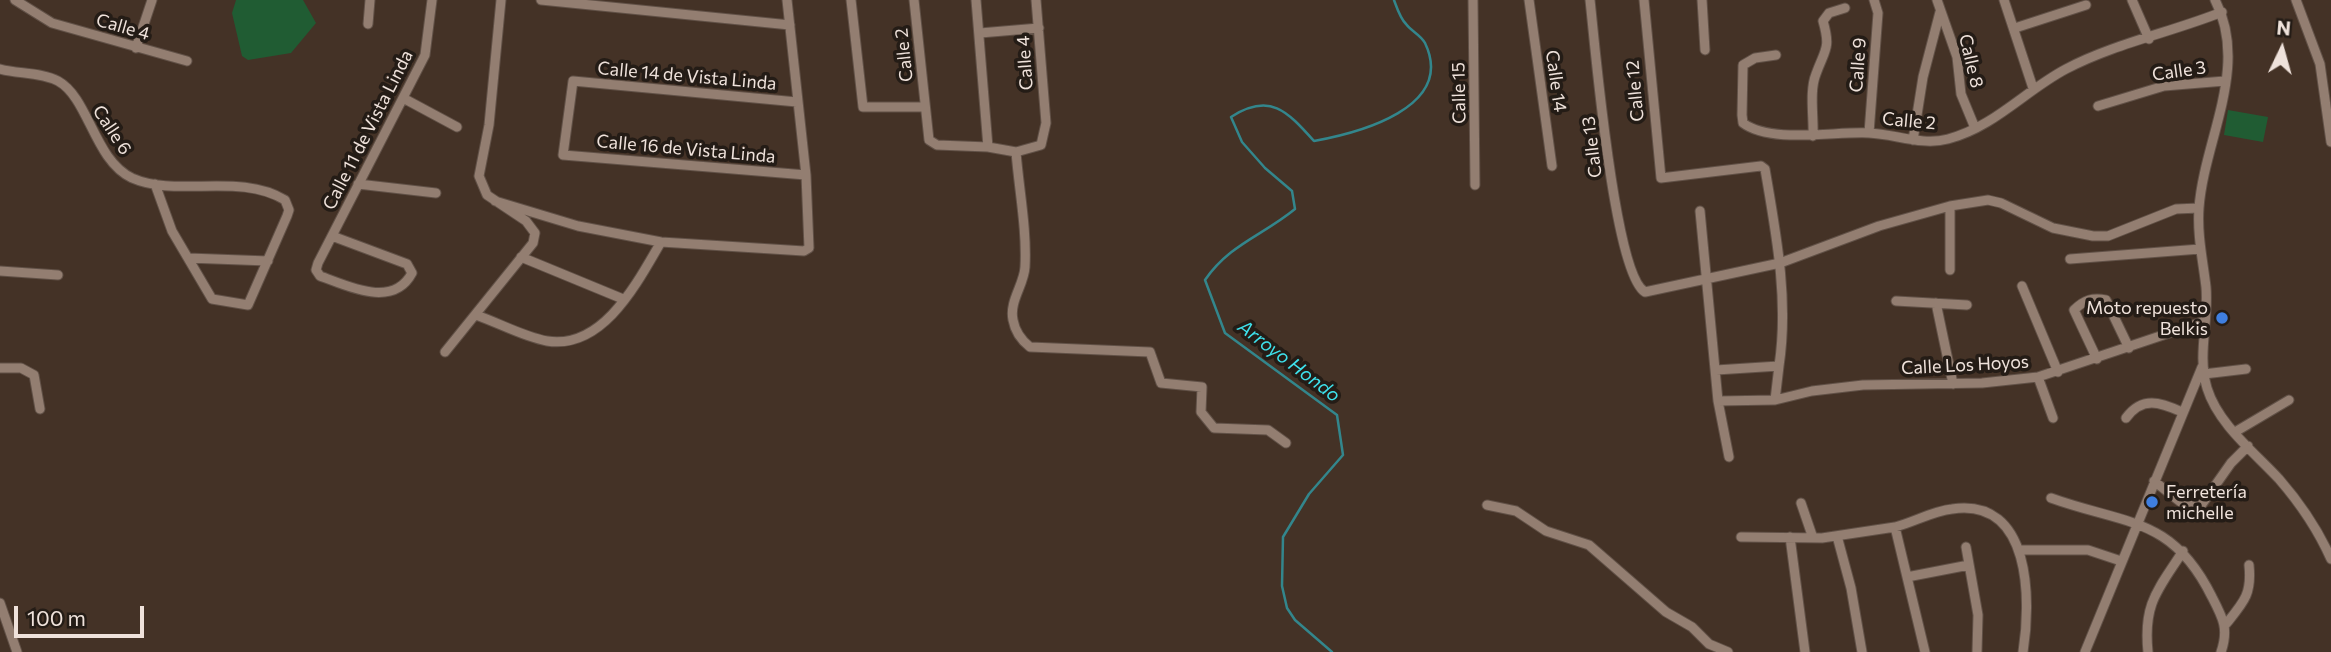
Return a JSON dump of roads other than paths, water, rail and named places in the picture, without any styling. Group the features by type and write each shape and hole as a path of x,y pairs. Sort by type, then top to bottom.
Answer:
{"street":[{"name":"Calle 4","path":"15,0 52,23 187,61"},
{"path":"136,48 152,0"},
{"path":"368,24 370,0"},
{"name":"Calle 11 de Vista Linda","path":"332,236 407,264 412,273 401,286 373,294 320,276 316,270 332,236 358,184 425,55 432,0"},
{"path":"445,352 533,243 533,226 487,195 479,176 489,125 501,0"},
{"path":"541,0 790,24"},
{"path":"495,201 578,226 661,242 804,251 810,242 806,175 787,0"},
{"path":"851,0 863,104 866,108 925,107"},
{"name":"Calle 2","path":"914,0 931,143 988,147"},
{"path":"976,0 988,147 1016,152 1025,254 1024,282 1015,299 1013,318 1021,340 1030,347 1150,352 1161,383 1202,387 1201,412 1214,428 1268,430 1286,443"},
{"name":"Calle 4","path":"1016,152 1041,145 1046,123 1036,0"},
{"name":"Calle 15","path":"1473,0 1475,185"},
{"name":"Calle 14","path":"1529,0 1552,166"},
{"name":"Calle 13","path":"1590,0 1615,207 1639,288 1651,292 1709,280"},
{"name":"Calle 12","path":"1644,0 1661,178 1764,166 1780,263"},
{"path":"1702,0 1705,50"},
{"name":"Calle 9","path":"1869,133 1878,13 1874,0"},
{"name":"Calle 8","path":"1937,0 1957,57 1961,94 1975,128"},
{"path":"2004,0 2033,88"},
{"path":"2132,0 2149,39"},
{"path":"2215,0 2222,12 2227,34 2228,65 2199,208 2200,249 2206,289 2203,370 2217,411 2282,482 2330,553"},
{"path":"2297,0 2320,64 2330,136"},
{"path":"2015,28 2086,5"},
{"path":"1813,136 1815,74 1823,62 1829,40 1823,21 1829,13 1845,8"},
{"path":"1913,140 1923,77 1940,12"},
{"name":"Calle 2","path":"1776,55 1755,58 1743,65 1744,123 1752,129 1813,136 1869,133 1913,140 1947,140 2009,109 2033,88 2070,67 2222,12"},
{"path":"980,33 1039,28"},
{"name":"Calle 6","path":"0,70 48,77 64,85 114,165 128,176 155,184 230,186 280,197 288,204 289,210 268,261"},
{"name":"Calle 14 de Vista Linda","path":"563,155 573,81 797,102"},
{"name":"Calle 3","path":"2098,106 2164,86 2225,81"},
{"path":"403,98 457,127"},
{"name":"Calle 16 de Vista Linda","path":"563,155 806,175"},
{"path":"155,184 172,231 188,258 214,301 248,305 268,261 188,258"},
{"path":"358,184 436,193"},
{"path":"1709,280 1780,263 1879,226 1950,206 1988,200 2001,203 2053,228 2093,236 2108,236 2176,209 2199,208"},
{"path":"1950,206 1950,270"},
{"path":"1700,211 1709,280 1718,401 1730,457"},
{"path":"476,315 547,341 564,341 591,334 643,273 661,242"},
{"path":"2070,259 2200,249"},
{"path":"521,257 622,299"},
{"path":"1775,400 1782,323 1780,263"},
{"path":"0,271 58,275"},
{"path":"2022,286 2058,372"},
{"path":"2097,359 2074,310 2080,304 2095,298 2106,300 2129,348"},
{"path":"1896,302 1967,305"},
{"path":"1936,303 1953,384"},
{"name":"Calle Los Hoyos","path":"1718,401 1775,400 1812,391 1863,385 1953,384 2038,377 2205,321"},
{"path":"1716,370 1779,366"},
{"path":"0,368 21,368 34,375 40,409"},
{"path":"2203,370 2246,369"},
{"path":"2085,652 2136,521 2182,412 2203,370"},
{"path":"2038,377 2053,418"},
{"path":"2235,432 2289,400"},
{"path":"2126,418 2134,407 2149,402 2163,403 2182,412"},
{"path":"2154,481 2183,504 2200,507 2221,475 2248,446"},
{"path":"2051,498 2102,515 2136,521 2162,533 2183,551 2207,585 2226,624 2227,637 2221,652"},
{"path":"1801,503 1813,538"},
{"path":"1487,505 1516,511 1546,531 1589,545 1666,612 1692,627 1709,644 1728,652"},
{"path":"1741,537 1838,536 1895,527 1951,509 1973,510 1994,518 2004,526 2025,569 2027,602 2023,652"},
{"path":"1895,527 1926,652"},
{"path":"1838,536 1851,588 1862,652"},
{"path":"1790,537 1805,652"},
{"path":"1966,547 1978,615 1977,652"},
{"path":"2018,550 2088,550 2121,561"},
{"path":"2148,652 2147,616 2150,602 2183,551"},
{"path":"1907,577 1969,565"},
{"path":"2226,624 2242,605 2252,586 2249,565"},
{"path":"0,603 17,652"}],"waterway":[{"name":"Arroyo Hondo","path":"1332,652 1295,620 1287,608 1282,586 1283,537 1309,494 1343,455 1337,415 1225,333 1205,280 1236,249 1295,209 1292,191 1265,168 1242,142 1231,117 1257,106 1277,108 1295,121 1314,141 1377,124 1415,100 1427,85 1431,66 1425,43 1404,22 1394,0"}],"place":[{"name":"Moto repuesto Belkis","path":"2222,318"},
{"name":"Ferretería michelle","path":"2152,502"}]}
